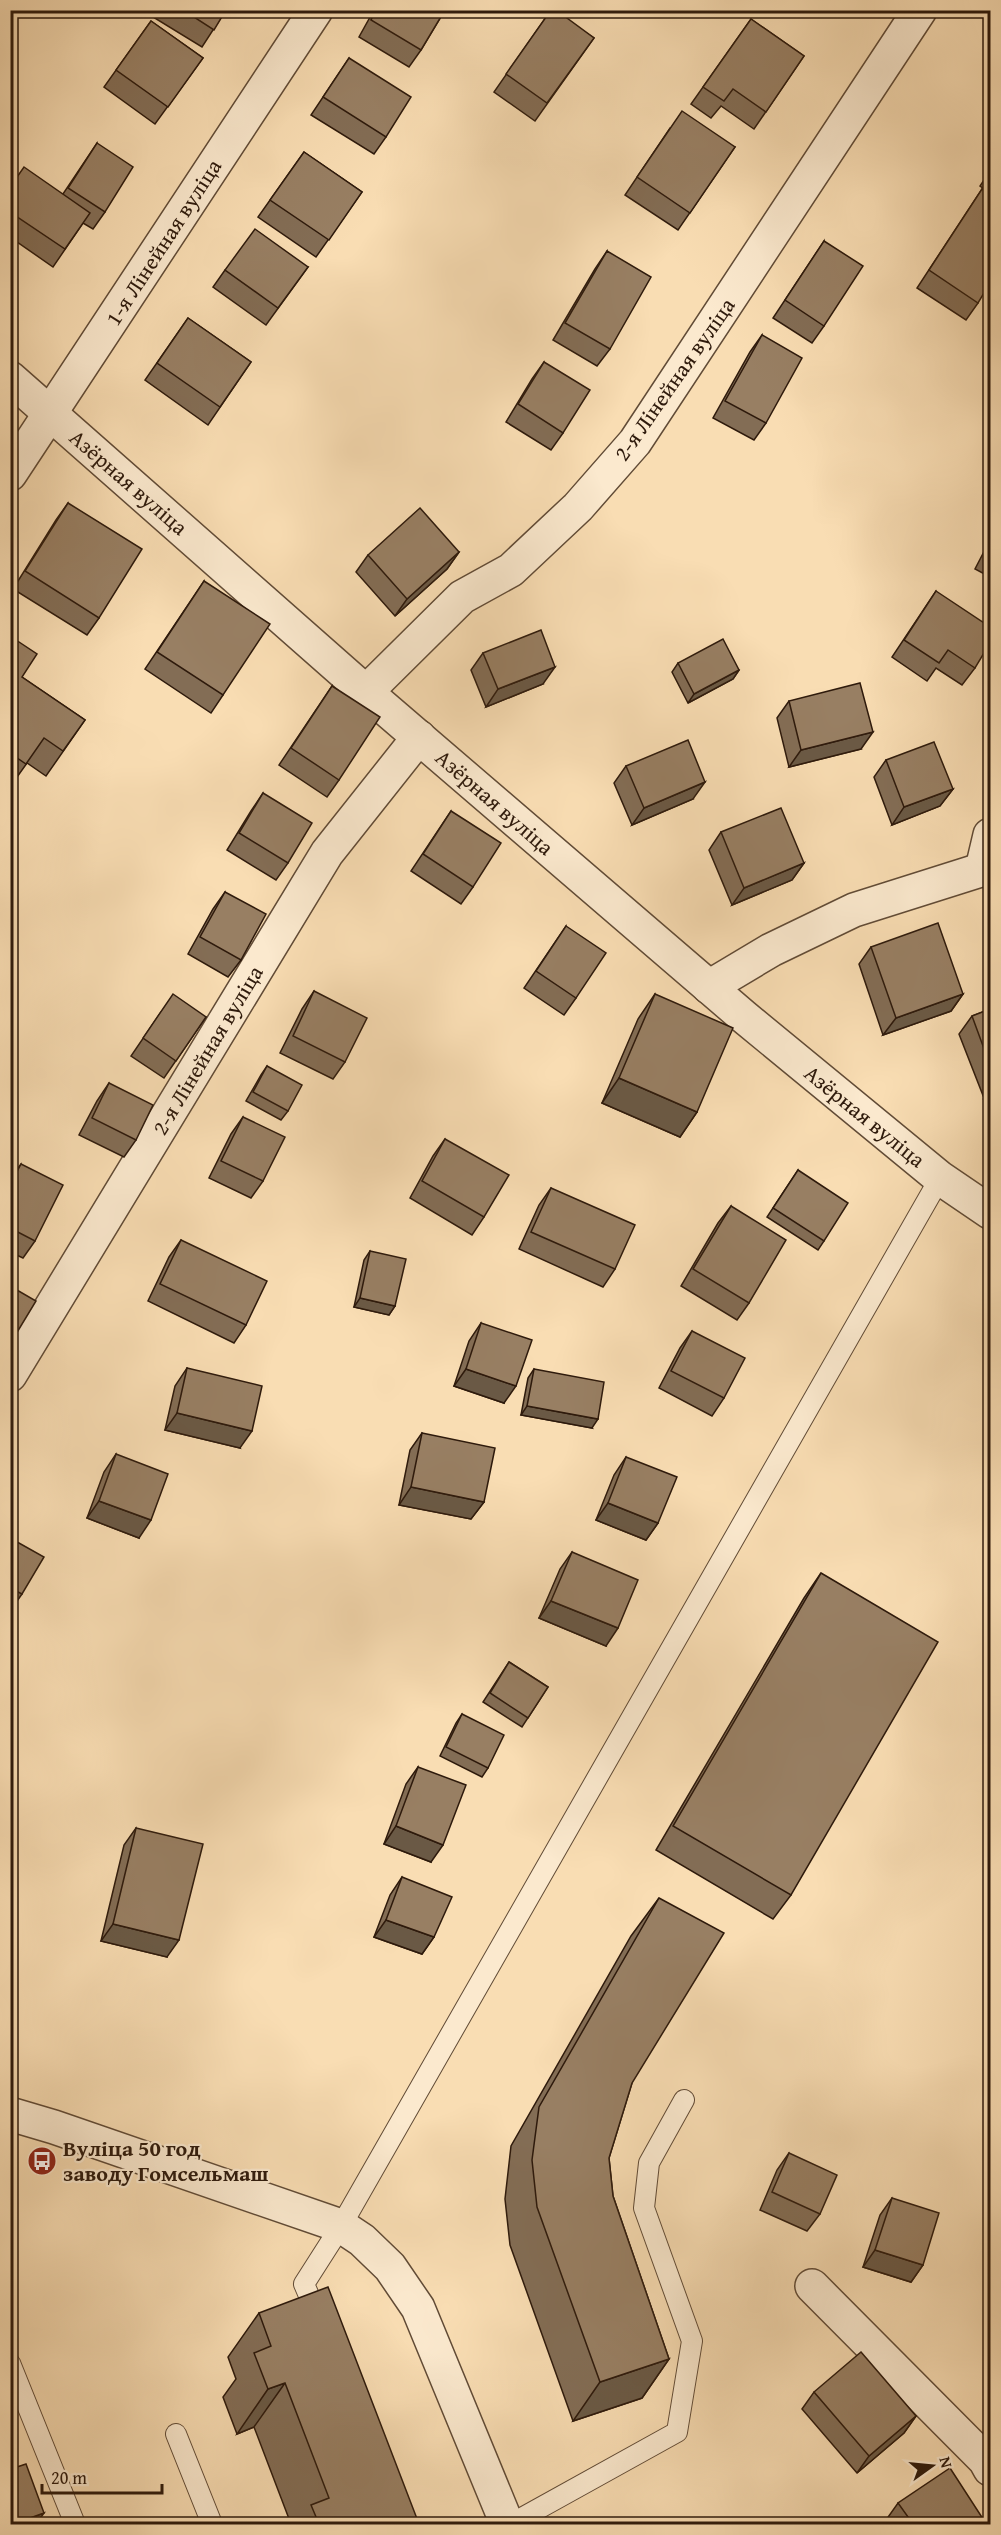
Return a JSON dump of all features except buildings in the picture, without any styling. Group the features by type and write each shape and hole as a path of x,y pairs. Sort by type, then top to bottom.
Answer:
{"street":[{"name":"1-я Лінейная вуліца","path":"10,474 316,10"},
{"name":"2-я Лінейная вуліца","path":"366,692 462,597 511,570 578,507 635,442 920,10"},
{"name":"Азёрная вуліца","path":"10,378 366,692 709,987 940,1178 990,1212"},
{"name":"2-я Лінейная вуліца","path":"10,1375 327,853 419,737"},
{"path":"709,987 771,950 854,910 986,868 990,835"},
{"path":"10,2114 341,2226 362,2240 390,2267 418,2308 507,2524"},
{"path":"812,2286 985,2460 990,2469"}],"lane":[{"path":"328,2339 304,2284 341,2226 940,1178"},
{"path":"511,2524 677,2432 692,2340 644,2208 649,2163 684,2100"},
{"path":"10,2363 75,2524"},
{"path":"176,2434 212,2524"}],"place":[{"name":"Вуліца 50 год заводу Гомсельмаш","path":"42,2161"}]}
